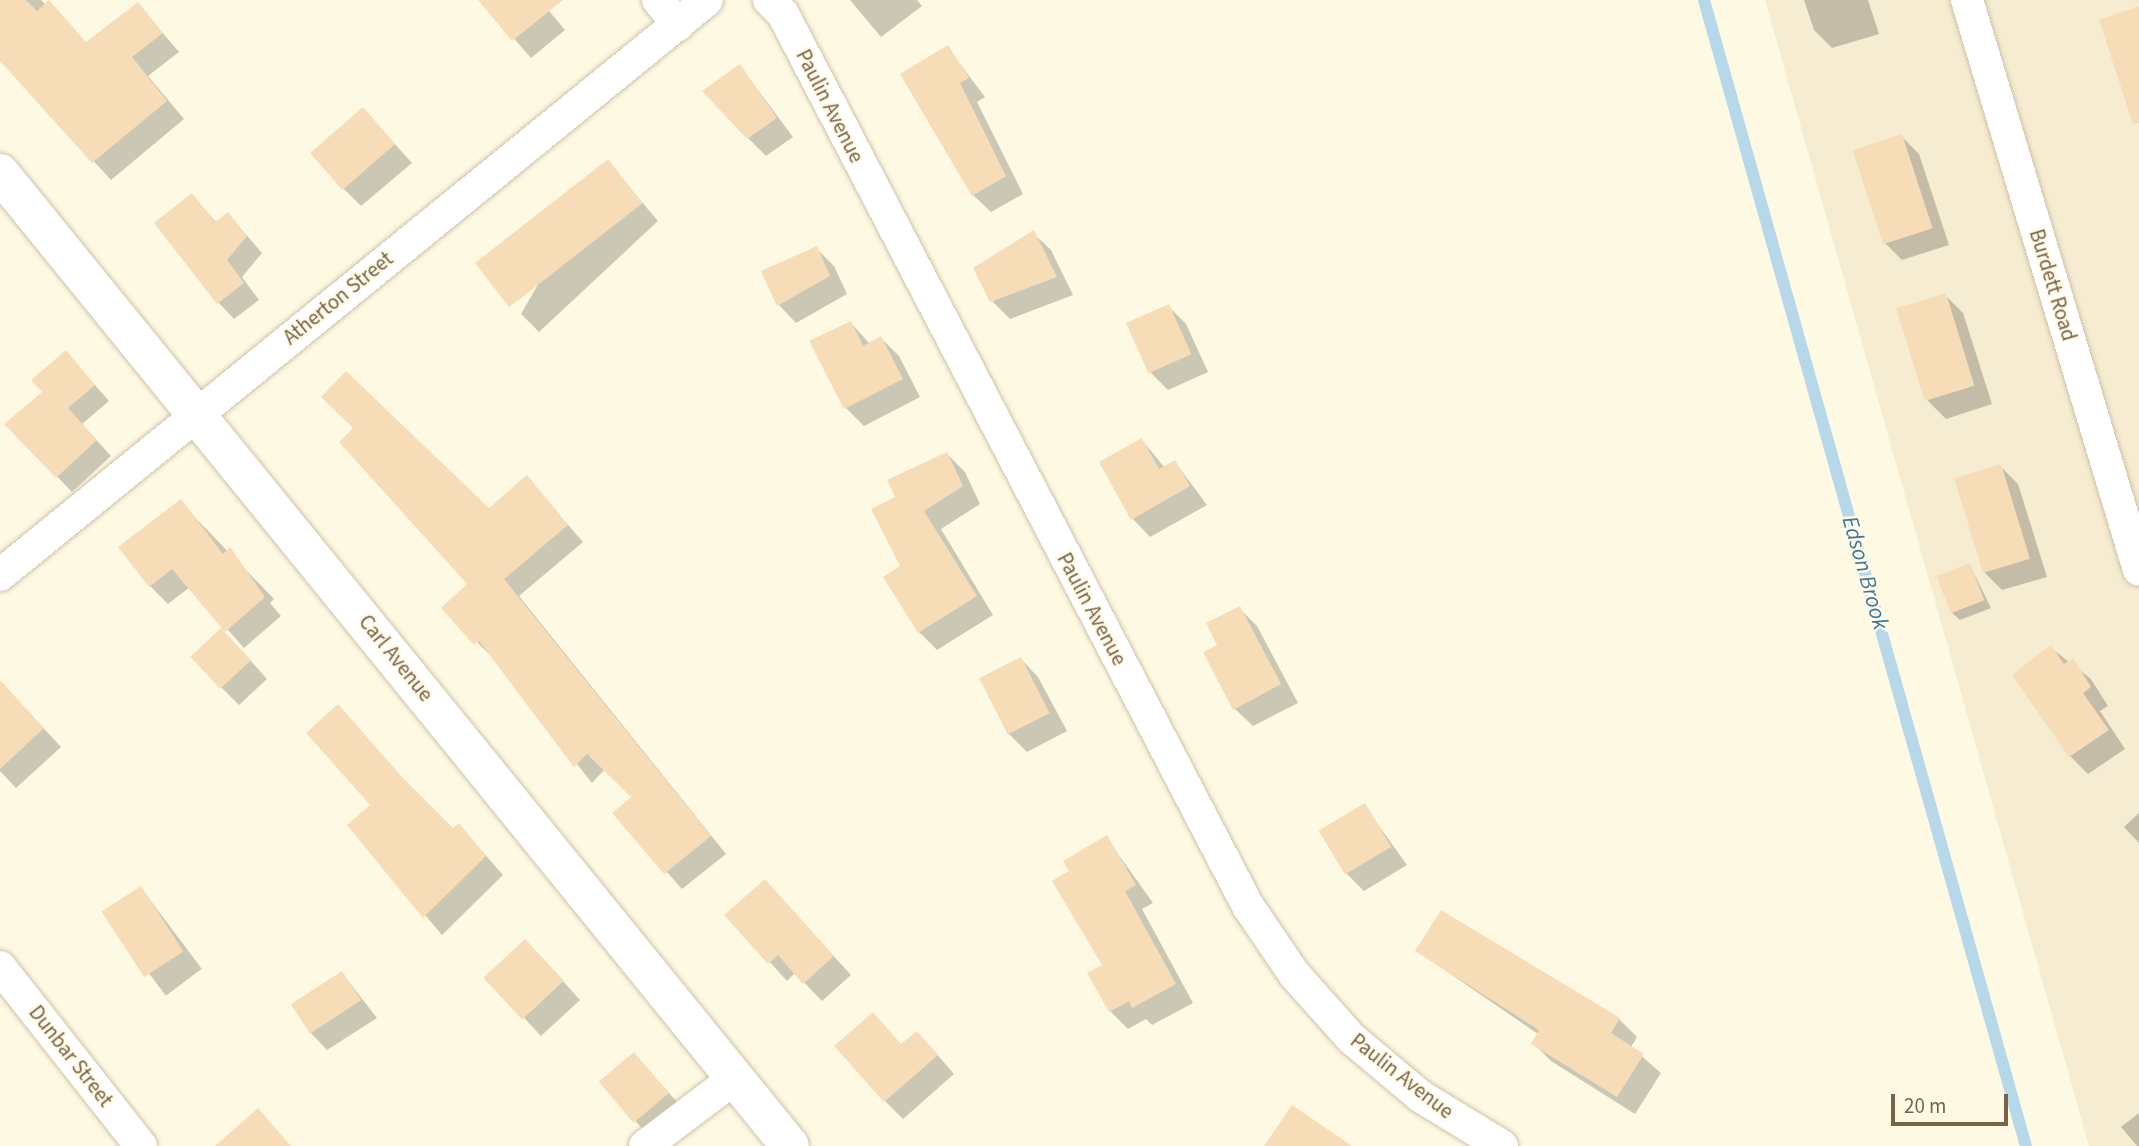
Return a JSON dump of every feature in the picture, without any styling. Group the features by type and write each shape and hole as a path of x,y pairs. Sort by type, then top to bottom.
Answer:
{"street":[{"path":"658,0 678,24 707,0"},
{"name":"Paulin Avenue","path":"769,0 783,14 1248,906 1294,975 1351,1038 1420,1096 1502,1146"},
{"name":"Burdett Road","path":"1967,0 2139,570"},
{"name":"Atherton Street","path":"0,575 197,411 678,24"},
{"name":"Carl Avenue","path":"0,173 197,411 790,1146"},
{"name":"Dunbar Street","path":"0,967 141,1146"},
{"path":"645,1146 735,1078"}],"shaded area":[{"path":"1765,0 2139,0 2139,1146 2089,1146"}],"building":[{"path":"0,0 26,0 37,11 49,0 86,42 138,2 163,33 132,57 167,101 92,163 0,61"},
{"path":"478,0 563,0 512,41"},
{"path":"2139,6 2139,123 2133,124 2099,20"},
{"path":"948,45 969,78 960,83 1006,176 972,196 900,74"},
{"path":"740,64 777,118 747,139 702,91"},
{"path":"363,107 395,144 342,190 310,153"},
{"path":"1902,134 1933,228 1883,244 1853,150"},
{"path":"608,159 642,203 509,307 475,263"},
{"path":"192,193 215,222 228,212 247,236 227,260 244,283 217,304 154,223"},
{"path":"1034,230 1057,277 990,302 973,268"},
{"path":"817,246 830,276 777,306 761,271"},
{"path":"1946,293 1974,386 1925,401 1896,308"},
{"path":"1169,304 1191,354 1148,373 1126,323"},
{"path":"851,321 863,346 881,336 903,379 844,409 809,341"},
{"path":"66,350 95,385 68,408 97,440 56,478 4,424 42,392 31,380"},
{"path":"346,371 489,508 527,475 568,525 504,579 711,836 664,874 612,813 631,797 587,754 574,767 479,641 474,645 441,608 467,584 339,442 353,428 321,397"},
{"path":"1142,438 1159,469 1175,460 1190,486 1131,520 1099,462"},
{"path":"947,452 963,486 924,511 977,596 918,633 883,577 900,566 871,509 895,497 887,480"},
{"path":"2001,464 2030,559 1983,573 1954,478"},
{"path":"181,499 223,554 230,547 265,597 225,632 172,569 149,587 118,547"},
{"path":"1970,563 1984,600 1951,613 1936,576"},
{"path":"1240,606 1281,684 1233,710 1203,652 1217,645 1206,623"},
{"path":"221,628 251,660 220,689 190,657"},
{"path":"2051,645 2064,664 2073,658 2091,687 2083,693 2109,730 2069,757 2012,675"},
{"path":"1021,657 1050,713 1008,734 979,678"},
{"path":"0,680 44,728 0,769"},
{"path":"338,704 402,777 453,828 459,823 486,856 423,918 347,825 370,805 306,733"},
{"path":"1365,803 1391,847 1345,875 1319,831"},
{"path":"1107,835 1136,885 1125,891 1176,984 1132,1008 1129,1001 1109,1012 1087,973 1102,965 1052,881 1069,871 1063,861"},
{"path":"765,879 834,956 803,984 778,955 768,964 724,915"},
{"path":"141,886 183,951 144,977 102,912"},
{"path":"1441,910 1620,1018 1611,1033 1644,1054 1617,1097 1531,1044 1539,1030 1415,951"},
{"path":"525,939 564,981 522,1020 483,978"},
{"path":"342,971 361,1000 310,1034 291,1004"},
{"path":"873,1012 901,1044 917,1031 938,1055 884,1102 834,1046"},
{"path":"634,1052 669,1093 633,1123 599,1082"},
{"path":"1292,1105 1352,1146 1264,1146"},
{"path":"258,1108 291,1146 215,1146"}],"waterway":[{"name":"Edson Brook","path":"1704,0 2026,1146"}]}
